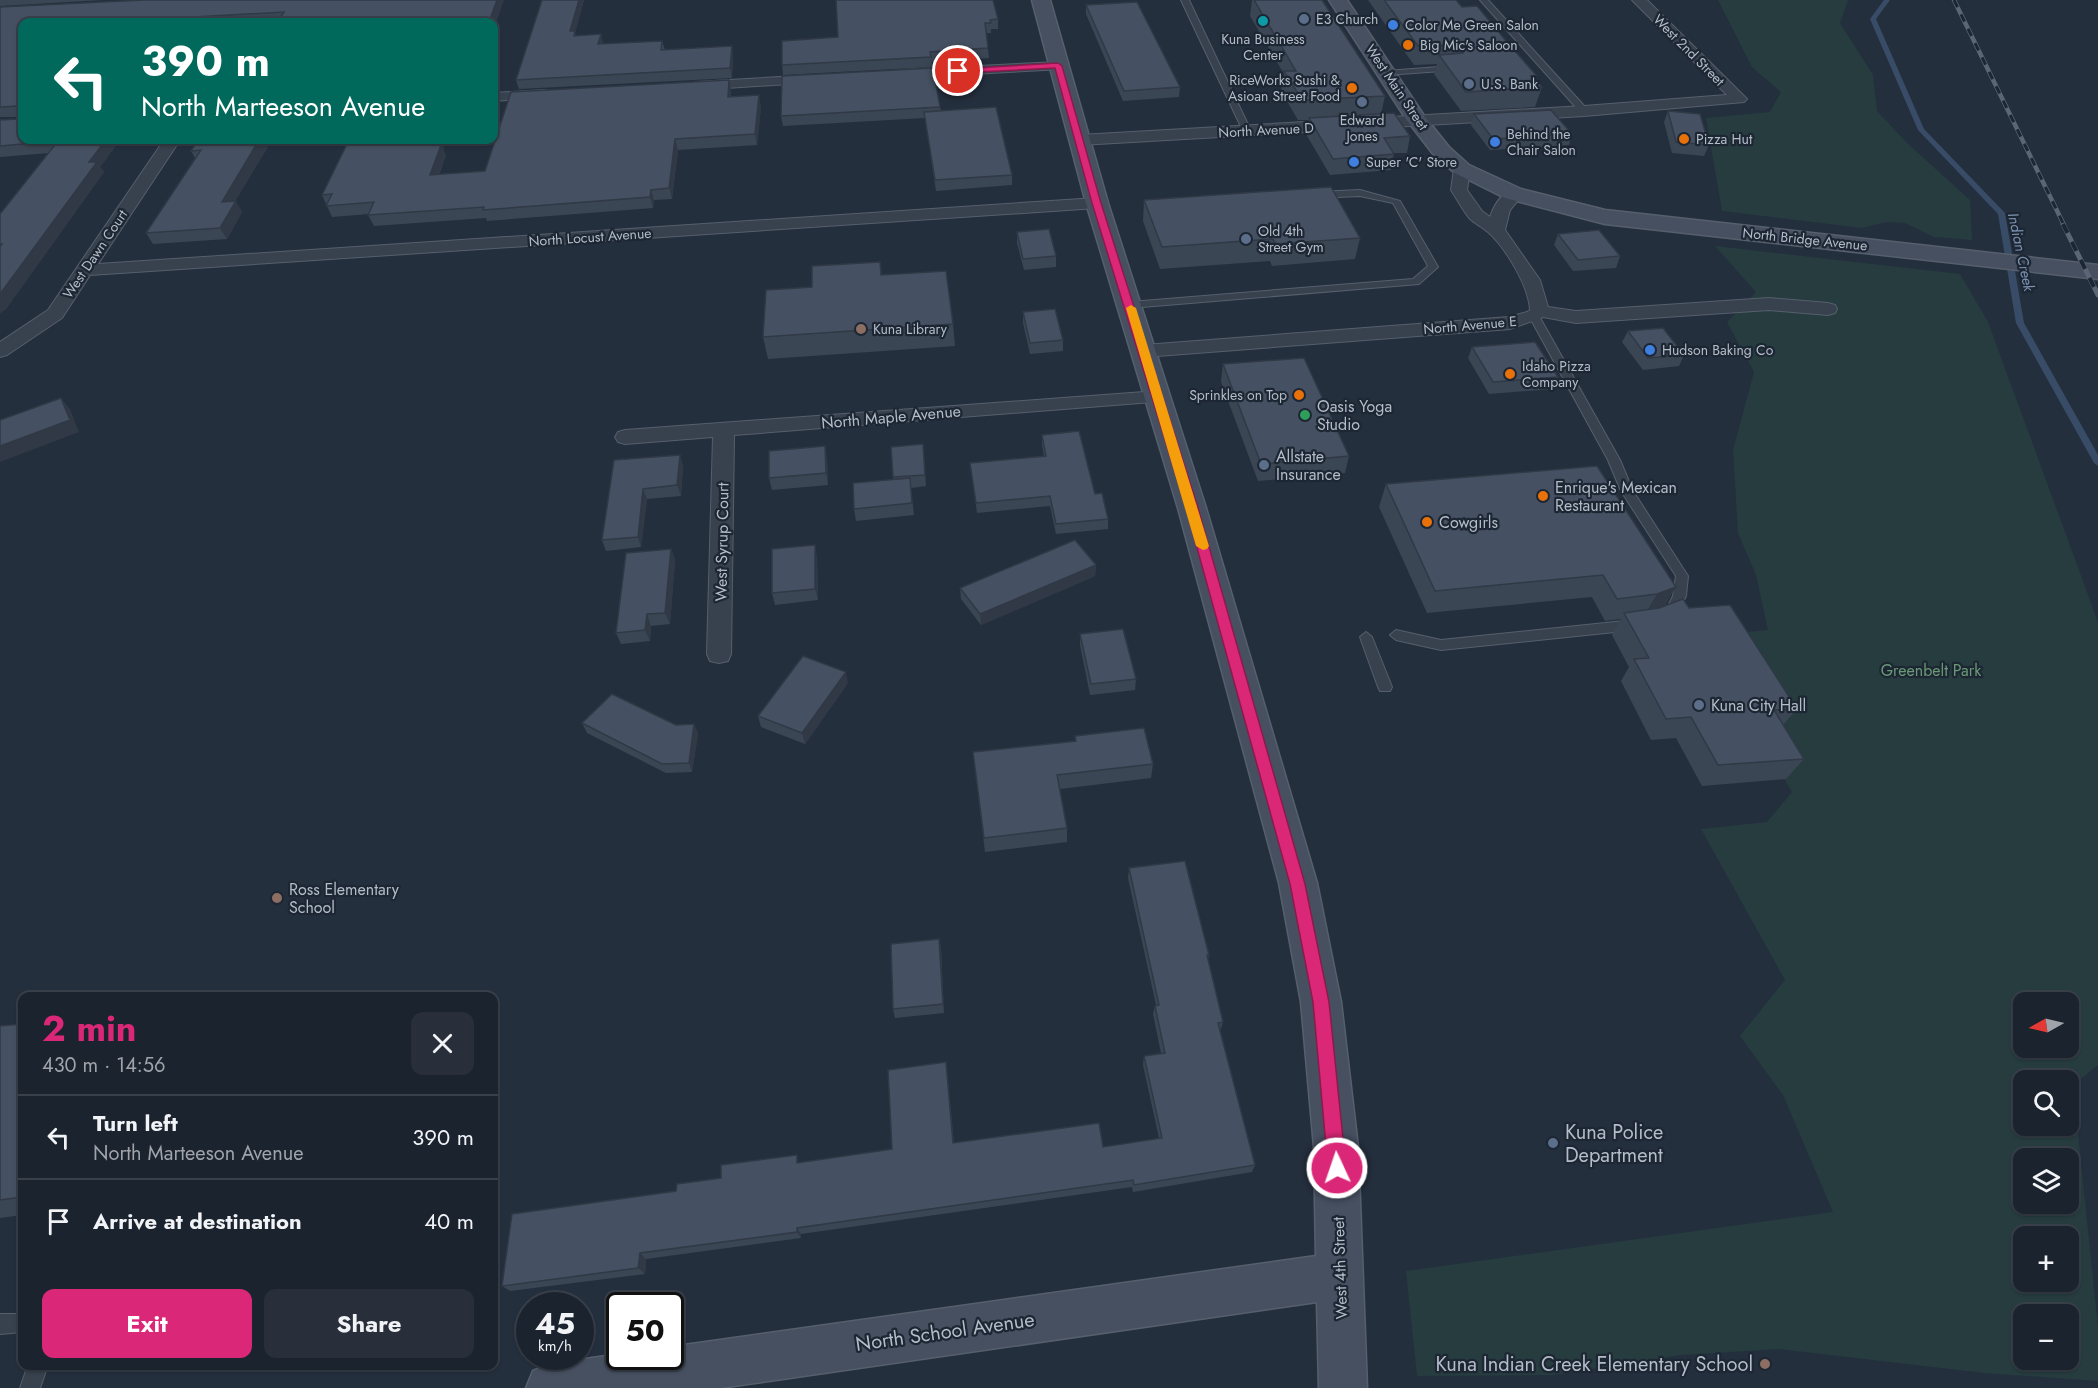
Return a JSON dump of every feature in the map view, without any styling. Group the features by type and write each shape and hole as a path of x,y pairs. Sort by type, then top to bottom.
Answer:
{"main road":[{"name":"West 4th Street","path":"1041,0 1096,203 1130,305 1192,508 1300,894 1321,1002 1336,1147 1343,1388"},
{"name":"West Main Street","path":"1338,0 1418,121 1441,150 1462,169 1515,194"},
{"name":"North Bridge Avenue","path":"1515,194 1605,217 2098,272"},
{"name":"North School Avenue","path":"550,1388 1340,1276"}],"street":[{"name":"West 2nd Street","path":"1639,0 1739,99"},
{"path":"885,75 1058,66"},
{"path":"683,86 826,78"},
{"path":"498,97 565,93"},
{"name":"North Avenue D","path":"1080,140 1584,111 1739,99"},
{"name":"West Dawn Court","path":"0,351 55,314 169,144"},
{"path":"1462,169 1459,189 1476,215 1496,230 1534,286 1540,300 1537,313"},
{"path":"1496,230 1500,210 1515,194"},
{"name":"North Locust Avenue","path":"84,270 1096,203"},
{"name":"North Avenue E","path":"1144,351 1510,323 1537,313 1576,317 1769,303 1828,309"},
{"name":"North Maple Avenue","path":"625,436 1158,397"},
{"name":"West Syrup Court","path":"719,654 724,430"}],"lane":[{"path":"1185,0 1247,131"},
{"path":"1484,0 1584,111"},
{"path":"1529,64 1541,63"},
{"path":"1386,73 1455,68"},
{"path":"1130,305 1416,282 1433,267 1396,201 1360,193 1302,196"},
{"path":"1537,313 1614,475 1627,491 1682,576 1682,591 1678,604 1669,614 1662,617"},
{"path":"1396,635 1441,645 1570,633 1646,623"},
{"path":"1366,637 1385,687"},
{"path":"0,1324 18,1323"},
{"path":"30,1388 36,1370"}],"green space":[{"path":"1718,0 1848,0 1840,23 1873,75 1877,111 1906,142 1970,200 1972,240 1934,237 1905,223 1886,222 1862,228 1722,211 1706,118 1770,112 1781,92 1752,67"},
{"name":"Greenbelt Park","path":"1715,246 1960,274 1988,322 2098,622 2098,1065 2079,1080 2079,1070 2013,1070 2013,1136 2078,1136 2098,1327 2098,1381 1984,1373 1779,1349 1681,1355 1553,1375 1417,1376 1406,1271 1833,1212 1783,1095 1740,1036 1785,980 1701,829 1767,822 1792,792 1761,741 1747,632 1768,630 1756,575 1738,533 1733,450 1754,372 1727,322 1756,292"}],"building":[{"path":"144,0 497,0 490,18 280,18 284,12 177,18 18,18 18,144 23,144 0,146 0,120 17,119 17,106 0,107 0,7"},
{"path":"542,0 579,0 570,31 575,31 574,36 601,34 598,44 662,41 661,50 732,46 730,68 516,80"},
{"path":"836,0 993,0 998,19 985,23 988,48 930,52 931,57 782,65 782,41 838,37"},
{"path":"1254,0 1322,0 1385,96 1302,100 1284,71 1296,71"},
{"path":"1384,0 1456,0 1462,7 1477,6 1507,42 1486,43 1481,46 1482,50 1514,50 1536,75 1531,76 1542,87 1466,92 1439,55 1463,53 1466,48 1460,45 1418,46"},
{"path":"1137,2 1180,87 1124,91 1086,5"},
{"path":"933,68 940,107 781,116 782,76"},
{"path":"729,80 728,97 759,95 755,134 675,139 669,188 651,190 650,197 483,210 484,207 368,215 374,202 326,206 332,194 322,195 347,144 436,144 441,145 430,175 485,171 494,144 498,144 498,132 511,92"},
{"path":"996,107 1012,175 935,180 924,112"},
{"path":"1551,110 1572,134 1493,139 1474,114"},
{"path":"1668,111 1700,114 1709,145 1676,142"},
{"path":"1394,113 1410,136 1384,138 1394,154 1333,159 1309,118"},
{"path":"56,144 103,144 89,162 97,162 0,294 0,247 2,244 0,244 0,214"},
{"path":"195,144 257,144 222,202 236,201 220,228 146,233 201,150 191,151"},
{"path":"1331,187 1360,238 1276,244 1273,239 1162,247 1144,200"},
{"path":"1049,229 1056,256 1023,259 1017,232"},
{"path":"1599,230 1620,256 1578,260 1558,234"},
{"path":"880,262 881,275 946,271 953,324 763,337 766,290 812,287 812,266"},
{"path":"1055,309 1063,340 1030,343 1023,312"},
{"path":"1663,328 1684,355 1648,358 1628,331"},
{"path":"1535,342 1558,377 1493,382 1472,347"},
{"path":"1304,358 1349,456 1261,464 1223,364"},
{"path":"61,398 70,420 0,446 0,420"},
{"path":"1079,431 1095,494 1102,493 1108,519 1056,524 1050,496 976,503 970,463 1046,456 1042,435"},
{"path":"923,444 925,475 893,477 891,447"},
{"path":"825,446 826,473 769,478 769,451"},
{"path":"680,455 677,485 643,489 638,537 602,540 614,460"},
{"path":"1597,466 1676,587 1657,594 1617,599 1603,575 1435,591 1386,484"},
{"path":"910,478 912,503 854,509 853,483"},
{"path":"1075,540 1096,565 980,614 960,588"},
{"path":"815,545 815,589 772,593 772,549"},
{"path":"671,549 665,613 647,614 645,630 616,633 626,553"},
{"name":"Kuna City Hall","path":"1683,599 1689,608 1730,605 1797,709 1774,710 1804,759 1718,765 1691,717 1666,719 1634,659 1649,658 1624,613 1659,608"},
{"path":"1123,629 1136,679 1091,684 1080,634"},
{"path":"803,656 846,672 802,733 758,716"},
{"path":"612,694 676,725 694,724 689,763 662,764 582,723"},
{"path":"1144,728 1153,764 1057,775 1067,828 984,838 973,752 1076,741 1075,736"},
{"path":"1185,861 1223,1022 1218,1023 1255,1165 1134,1185 1133,1180 797,1228 797,1232 640,1253 638,1268 502,1286 512,1214 676,1191 677,1184 721,1178 721,1165 797,1155 797,1163 892,1149 888,1070 946,1062 953,1143 1099,1123 1103,1147 1162,1138 1144,1056 1165,1053 1155,1006 1159,1005 1129,868"},
{"path":"939,939 943,1004 893,1009 891,944"},
{"path":"18,1024 18,1198 0,1200 0,1026"}],"waterway":[{"name":"Indian Creek","path":"1887,0 1873,19 1921,130 2001,213 2020,323 2098,463"}],"railway":[{"path":"1954,0 2064,225"},
{"path":"2063,224 2098,295"}],"slow traffic":[{"path":"1131,308 1203,546"}],"place":[{"name":"E3 Church","path":"1304,19"},
{"name":"Kuna Business Center","path":"1263,21"},
{"name":"Color Me Green Salon","path":"1393,25"},
{"name":"Big Mic's Saloon","path":"1408,45"},
{"name":"U.S. Bank","path":"1469,84"},
{"name":"RiceWorks Sushi & Asioan Street Food","path":"1352,88"},
{"name":"Edward Jones","path":"1362,102"},
{"name":"Pizza Hut","path":"1684,139"},
{"name":"Behind the Chair Salon","path":"1495,142"},
{"name":"Super 'C' Store","path":"1354,162"},
{"name":"Old 4th Street Gym","path":"1246,239"},
{"name":"Kuna Library","path":"861,329"},
{"name":"Hudson Baking Co","path":"1650,350"},
{"name":"Idaho Pizza Company","path":"1510,374"},
{"name":"Sprinkles on Top","path":"1299,395"},
{"name":"Oasis Yoga Studio","path":"1305,415"},
{"name":"Allstate Insurance","path":"1264,465"},
{"name":"Enrique's Mexican Restaurant","path":"1543,496"},
{"name":"Cowgirls","path":"1427,522"},
{"name":"Kuna City Hall","path":"1699,705"},
{"name":"Ross Elementary School","path":"277,898"},
{"name":"Kuna Police Department","path":"1553,1143"},
{"name":"Kuna Indian Creek Elementary School","path":"1765,1364"}],"route":[{"path":"958,71 1058,66 1096,203 1192,508 1298,884 1321,1002 1337,1168"}]}
